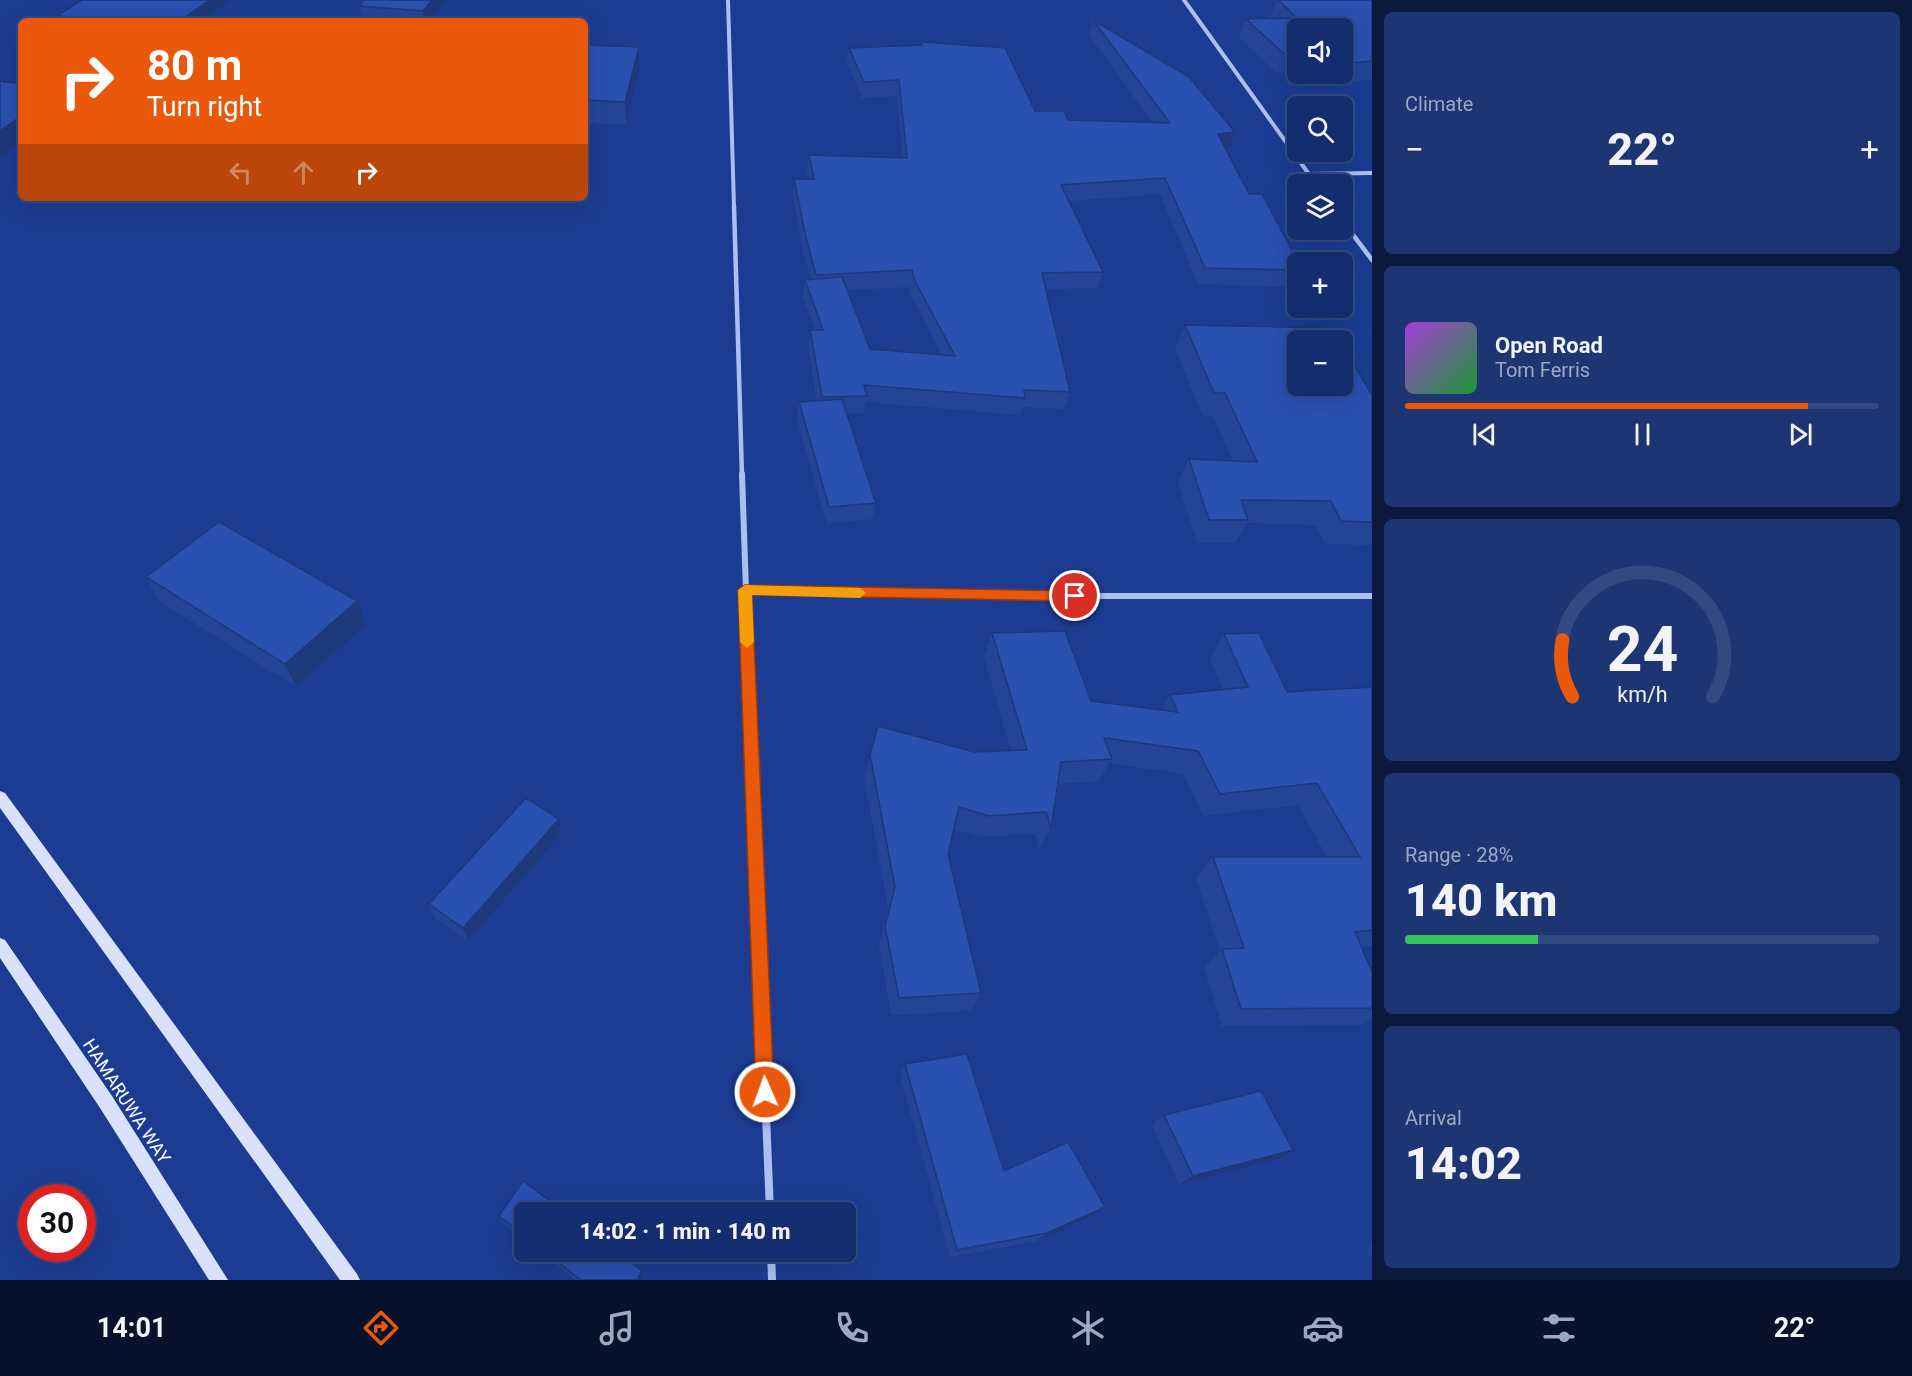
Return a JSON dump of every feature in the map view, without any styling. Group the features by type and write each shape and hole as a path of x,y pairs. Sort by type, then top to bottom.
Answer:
{"main road":[{"path":"0,797 351,1280"},
{"name":"HAMARUWA WAY","path":"0,945 106,1102 219,1280"}],"street":[{"path":"728,0 745,590 770,1202"},
{"path":"1184,0 1308,174 1372,173"},
{"path":"1353,235 1372,260"},
{"path":"745,590 960,596 1372,596"},
{"path":"771,1262 772,1280"}],"building":[{"path":"82,0 209,0 184,18 68,18 58,15"},
{"path":"364,0 432,0 423,11 359,6"},
{"path":"1278,0 1372,0 1372,61 1353,63 1353,18 1297,18"},
{"path":"1287,18 1287,53 1283,53 1246,19"},
{"path":"1093,20 1189,77 1235,132 1218,134 1249,194 1262,194 1293,252 1287,252 1287,270 1205,268 1165,178 1061,185 1103,272 1042,273 1070,392 1024,390 1025,398 864,385 867,396 822,397 810,330 823,330 805,280 842,277 870,349 955,356 914,279 912,270 816,275 794,179 814,179 809,155 907,158 899,80 864,82 849,48 922,45 923,42 1005,48 1035,111 1064,111 1068,120 1170,123"},
{"path":"588,45 639,47 625,102 588,100"},
{"path":"0,81 18,84 18,118 0,131"},
{"path":"1185,325 1332,328 1333,330 1287,330 1287,396 1353,396 1353,363 1372,395 1372,522 1341,521 1331,501 1241,500 1248,520 1209,520 1189,459 1257,462 1225,393 1214,393"},
{"path":"842,399 876,503 829,507 799,402"},
{"path":"219,522 357,601 285,664 146,577"},
{"path":"1065,631 1091,701 1178,712 1170,695 1248,687 1224,634 1259,633 1287,692 1372,687 1372,930 1355,932 1372,972 1372,1008 1241,1009 1222,949 1244,948 1213,857 1360,857 1317,783 1220,794 1198,751 1104,738 1112,759 1061,762 1051,828 1046,812 989,816 959,807 948,854 981,993 899,998 885,926 895,887 870,755 878,726 974,752 1027,750 992,633"},
{"path":"526,798 559,819 463,928 429,904"},
{"path":"967,1054 1004,1171 1068,1142 1105,1207 1047,1233 957,1250 905,1064"},
{"path":"1261,1091 1293,1150 1193,1176 1164,1115"},
{"path":"523,1181 551,1202 514,1202 514,1228 499,1216"},
{"path":"558,1262 630,1262 642,1271 637,1280 581,1280"}],"slow traffic":[{"path":"747,642 745,590 860,593"}],"route":[{"path":"765,1092 745,590 960,596 1075,596"}]}
